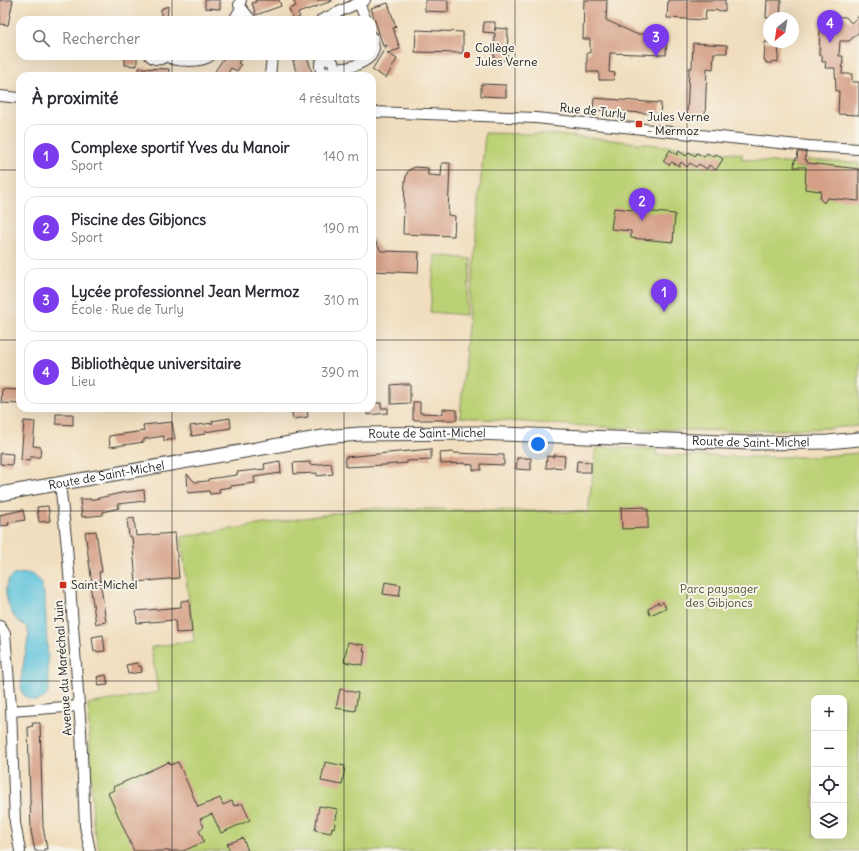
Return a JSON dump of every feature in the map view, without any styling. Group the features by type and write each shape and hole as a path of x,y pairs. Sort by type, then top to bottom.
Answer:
{"street":[{"path":"235,16 240,2"},
{"path":"240,2 249,16"},
{"path":"328,16 362,2 365,16"},
{"path":"172,60 195,60"},
{"path":"270,72 272,60"},
{"path":"334,67 341,69 359,64 364,60"},
{"path":"0,96 16,98"},
{"name":"Rue de Turly","path":"376,112 536,118 802,146 859,149"},
{"name":"Route de Saint-Michel","path":"0,494 299,441 360,434 476,433 751,443 828,442 859,439"},
{"name":"Avenue du Maréchal Juin","path":"60,483 79,706 84,826 90,851"},
{"path":"0,626 5,634 11,711 15,823 20,851"},
{"path":"11,711 79,706"}],"green space":[{"path":"485,133 573,136 742,154 742,159 795,164 795,167 806,168 807,160 859,163 859,426 759,430 659,429 460,417"},
{"path":"435,255 471,259 466,315 430,312"},
{"name":"Parc paysager des Gibjoncs","path":"596,447 656,449 657,455 813,457 859,453 859,851 99,851 93,823 88,704 158,692 151,647 194,641 181,537 368,508 588,512"}],"water":[{"path":"28,573 35,576 40,581 45,597 49,688 47,695 44,698 35,701 27,698 21,690 22,671 29,634 26,626 18,621 13,615 6,597 6,585 8,580 14,575"}],"building":[{"path":"0,0 13,0 8,25 0,24"},
{"path":"205,0 220,0 220,9 205,8"},
{"path":"255,0 279,0 281,6 256,15 252,3 256,2"},
{"path":"293,0 332,0 298,13 300,16 292,16 289,9 296,6"},
{"path":"425,0 448,0 448,12 425,11"},
{"path":"584,0 607,0 606,20 636,34 667,34 666,55 610,53 609,72 615,73 614,80 599,80 599,72 587,72 587,53 590,53 590,39 583,39"},
{"path":"668,0 725,0 725,11 706,10 705,20 667,18"},
{"path":"767,0 781,0 780,12 766,12"},
{"path":"388,3 396,27 393,28 400,49 387,53 397,59 386,78 372,70 387,45 383,46 376,24 376,16 374,16 371,8"},
{"path":"168,6 167,16 161,16 161,9"},
{"path":"822,16 846,17 851,23 859,16 859,32 849,41 840,41 839,56 843,56 842,74 852,74 852,82 859,82 859,115 838,114 839,91 836,91 835,68 825,68 826,62 822,62 822,55 819,55"},
{"path":"484,22 495,22 495,28 508,29 507,60 494,60 495,33 483,32"},
{"path":"416,30 463,32 463,53 415,52"},
{"path":"693,43 727,45 727,53 714,53 713,69 707,68 705,117 687,116 689,68 692,68"},
{"path":"765,48 779,48 778,62 772,61 772,63 766,63 764,60"},
{"path":"125,60 137,60 137,66 125,65"},
{"path":"222,60 240,60 238,63 241,65 237,71 231,68 228,72 215,72"},
{"path":"293,60 308,60 312,72 296,72"},
{"path":"139,68 169,69 169,72 139,72"},
{"path":"481,84 506,85 506,97 481,96"},
{"path":"594,98 661,103 660,114 593,110"},
{"path":"670,150 677,155 679,151 686,156 689,152 695,156 697,153 704,157 707,153 713,157 716,154 723,159 716,170 709,165 707,169 699,164 696,167 690,163 687,167 681,162 679,166 672,162 669,165 663,161"},
{"path":"798,152 806,152 805,160 807,160 807,163 859,169 859,201 827,198 824,203 820,199 821,191 805,189 806,167 794,167"},
{"path":"442,163 450,163 448,215 455,216 454,236 403,234 405,181 407,173 415,167 428,168 428,175 441,176"},
{"path":"614,208 675,214 673,242 631,238 631,231 611,229"},
{"path":"376,243 381,251 419,252 418,273 376,271"},
{"path":"410,384 410,403 391,404 391,385"},
{"path":"2,389 16,390 16,404 1,403"},
{"path":"413,402 420,402 420,413 443,414 443,409 457,410 457,420 413,420"},
{"path":"376,403 381,403 381,408 388,408 388,413 367,415 367,412 376,412"},
{"path":"292,412 307,412 308,417 293,419"},
{"path":"56,414 73,414 73,425 56,424"},
{"path":"230,418 231,428 205,432 205,434 192,436 190,426 213,423 212,421"},
{"path":"24,421 35,422 33,446 41,447 40,457 30,457 30,461 21,460"},
{"path":"172,422 175,439 164,441 164,436 144,439 144,442 110,447 109,436 144,431 143,425"},
{"path":"431,449 431,460 346,467 345,457"},
{"path":"454,452 504,455 504,465 481,464 481,470 473,470 473,465 465,463 441,464 440,453"},
{"path":"0,453 13,454 12,465 0,464"},
{"path":"554,455 565,456 564,468 546,468 547,456 554,457"},
{"path":"517,458 531,458 531,470 516,469"},
{"path":"280,461 281,473 254,477 255,483 219,489 220,493 210,494 209,491 188,493 187,474 195,482 208,481 208,479 237,475 237,472 265,469 264,464"},
{"path":"577,461 591,462 591,472 576,472"},
{"path":"310,462 310,465 331,463 333,474 317,476 317,473 294,474 293,463"},
{"path":"144,490 145,501 118,504 119,508 103,512 103,515 82,517 80,499 90,500 121,493"},
{"path":"48,506 50,521 39,522 37,507"},
{"path":"645,507 645,509 648,509 648,528 622,529 621,508"},
{"path":"23,510 25,520 0,526 0,515"},
{"path":"134,518 136,536 175,533 179,578 136,582 132,537 129,537 127,519"},
{"path":"96,531 102,572 99,572 106,622 96,624 90,584 92,584 85,532"},
{"path":"385,582 401,585 399,596 383,594"},
{"path":"189,600 192,632 176,633 175,620 137,623 136,611 181,607 181,601"},
{"path":"658,602 659,604 663,602 666,608 650,615 648,609"},
{"path":"103,635 105,651 94,652 92,637"},
{"path":"348,642 364,645 363,651 365,651 363,665 344,662"},
{"path":"137,663 138,666 141,666 142,672 128,674 126,665"},
{"path":"106,675 108,685 99,686 97,677"},
{"path":"340,689 358,693 355,711 336,708"},
{"path":"32,723 40,723 43,827 47,849 44,849 44,851 35,851 31,831 28,727 33,726"},
{"path":"169,762 170,765 178,762 198,807 220,798 223,805 232,801 234,806 242,803 250,820 221,833 212,814 200,819 204,827 199,830 204,842 183,851 134,851 108,793 114,790 113,787"},
{"path":"325,762 345,766 342,785 321,781"},
{"path":"319,806 338,809 334,828 332,827 331,833 315,830"},
{"path":"243,838 248,851 230,851 227,844"}],"place":[{"name":"Bibliothèque universitaire","path":"830,43"},
{"name":"Collège Jules Verne","path":"467,55"},
{"name":"Lycée professionnel Jean Mermoz","path":"656,57"},
{"name":"Jules Verne - Mermoz","path":"639,124"},
{"name":"Piscine des Gibjoncs","path":"642,221"},
{"name":"Complexe sportif Yves du Manoir","path":"664,312"},
{"name":"Saint-Michel","path":"63,585"}]}
